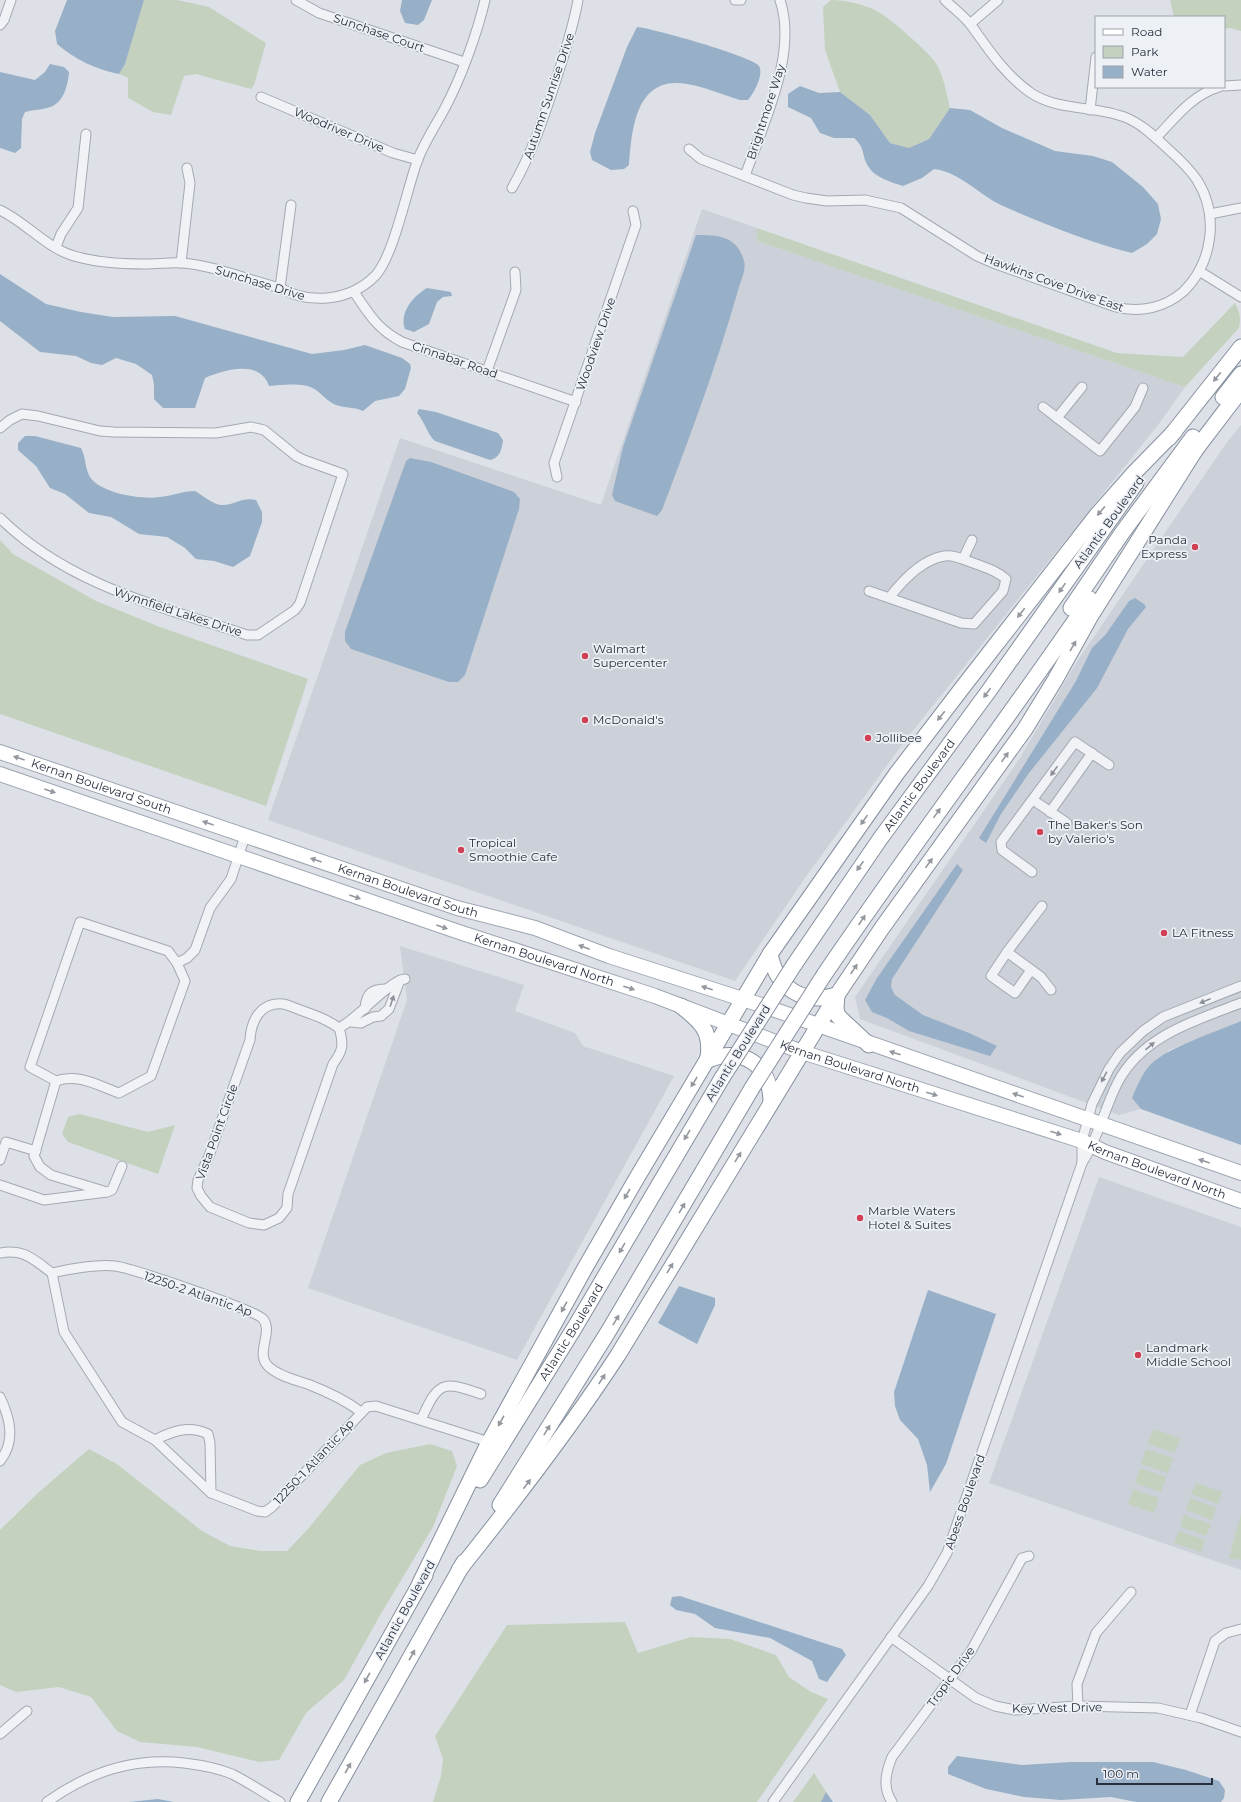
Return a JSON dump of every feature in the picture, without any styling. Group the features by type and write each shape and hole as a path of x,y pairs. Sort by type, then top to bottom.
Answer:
{"highway":[{"name":"Atlantic Boulevard","path":"298,1802 420,1583 495,1454 624,1246 722,1078 794,965 880,839 988,692 1175,431 1241,346"},
{"path":"1038,673 1064,619 1167,471 1241,374"},
{"path":"329,1802 459,1570 613,1325 752,1088 824,975 902,861 1038,673 1133,536 1241,390"},
{"path":"420,1583 489,1442 627,1195 770,954 897,773 966,683 1096,516 1134,473 1175,431"},
{"path":"459,1570 507,1511 579,1414 618,1355 837,995 882,928 1025,729 1055,680 1090,617 1196,449"},
{"path":"770,954 777,976 793,992 815,998 837,995"},
{"path":"837,995 836,1009 838,1016 869,1045"},
{"path":"681,1006 702,1025 707,1034 710,1046 708,1060"},
{"path":"708,1060 730,1054 742,1056 753,1061 762,1069 768,1080 771,1091 771,1103"}],"main road":[{"name":"Kernan Boulevard South","path":"0,752 457,908 535,928 609,956 818,1025"},
{"name":"Kernan Boulevard South","path":"0,774 459,932"},
{"name":"Kernan Boulevard North","path":"459,932 681,1006 802,1052 1087,1143 1105,1152 1241,1201"},
{"name":"Kernan Boulevard North","path":"818,1025 869,1045 1088,1119 1241,1173"}],"street":[{"path":"0,25 4,20 11,0"},
{"name":"Sunchase Court","path":"296,0 319,13 464,62"},
{"name":"Sunchase Drive","path":"0,210 12,215 56,247 69,254 84,259 146,264 181,263 201,265 280,288 289,293 316,299 345,295 354,292 360,289 376,275 387,254 418,160 446,107 464,62 485,0"},
{"name":"Autumn Sunrise Drive","path":"512,188 523,169 538,135 570,37 578,0"},
{"path":"735,0 741,0"},
{"name":"Brightmore Way","path":"745,176 782,70 785,29 784,11 780,0"},
{"name":"Hawkins Cove Drive East","path":"689,149 702,159 806,198 827,201 865,200 901,208 977,256 1123,309 1145,309 1166,303 1184,290 1199,270 1208,248 1210,234 1210,214 1205,197 1197,180 1186,166 1144,128 1126,118 1106,112 1072,108 1048,101 1031,93 1010,76 991,55 970,24 945,0"},
{"path":"970,24 998,0"},
{"path":"1090,110 1095,66"},
{"path":"1225,86 1241,85"},
{"path":"1156,138 1193,100 1205,92 1216,88"},
{"name":"Woodriver Drive","path":"261,97 393,153 418,160"},
{"path":"56,247 61,234 78,208 86,134"},
{"path":"181,263 190,183 187,168"},
{"path":"280,288 291,205"},
{"path":"1210,214 1241,208"},
{"name":"Woodview Drive","path":"557,477 554,463 636,225 634,211"},
{"path":"1199,270 1241,297"},
{"path":"487,371 516,290 515,272"},
{"name":"Cinnabar Road","path":"354,292 375,324 389,336 402,342 576,402"},
{"path":"1057,418 1082,386"},
{"path":"1043,407 1100,451 1135,407 1143,388"},
{"name":"Wynnfield Lakes Drive","path":"0,428 10,420 22,414 38,416 100,431 114,432 216,433 252,427 264,430 296,456 343,474 300,603 295,610 258,635 247,635 112,590 32,547 0,518"},
{"path":"963,559 972,540"},
{"path":"869,592 961,624 974,624 1003,591 1006,579 999,573 963,559 945,555 931,560 905,578 889,598"},
{"path":"1032,872 1002,850 1001,842 1075,742 1109,765"},
{"path":"1050,812 1092,753"},
{"path":"1033,800 1067,823"},
{"path":"177,963 187,958 195,950 210,908 231,879 245,836"},
{"path":"1031,970 1015,993 991,976 1007,952 1042,906"},
{"path":"80,922 168,951 177,963 185,982 151,1076 119,1093 78,1078 67,1077 56,1081 30,1067 80,922"},
{"path":"1007,952 1041,977 1051,990"},
{"path":"339,1028 351,1022 387,988 402,980 389,1009 382,1016 372,1017 361,1023 351,1022"},
{"name":"Abess Boulevard","path":"773,1802 928,1586 947,1553 1082,1163 1087,1143 1088,1119 1097,1090 1108,1069 1120,1053 1143,1031 1163,1017 1241,986"},
{"name":"Abess Boulevard","path":"1087,1143 1102,1124 1111,1097 1119,1080 1138,1056 1153,1043 1170,1032 1241,1003"},
{"name":"Vista Point Circle","path":"283,1004 328,1020 339,1028 342,1038 342,1053 333,1064 288,1194 287,1208 279,1218 264,1225 249,1223 210,1207 197,1188 198,1180 209,1156 248,1047 254,1017 261,1010 269,1006 283,1004"},
{"path":"56,1081 34,1156 40,1167 51,1175 107,1192"},
{"path":"0,1160 6,1142 36,1151"},
{"path":"0,1185 44,1200 107,1192 112,1190 122,1166"},
{"path":"0,1253 19,1252 32,1257 52,1273"},
{"name":"12250-2 Atlantic Ap","path":"52,1273 70,1268 115,1266 215,1298 258,1314 264,1320 266,1332 262,1356 267,1366 277,1373 348,1402 361,1412"},
{"name":"12250-1 Atlantic Ap","path":"52,1273 64,1332 122,1422 156,1440 212,1493 257,1511 265,1512 272,1507 367,1407 376,1406 489,1442"},
{"path":"421,1420 431,1397 440,1388 450,1385 481,1394"},
{"path":"0,1397 7,1412 10,1428 9,1443 0,1461"},
{"path":"156,1440 174,1430 197,1430 208,1434 210,1443 212,1493"},
{"name":"Tropic Drive","path":"892,1802 886,1789 885,1779 886,1770 892,1757 971,1650 1022,1558 1028,1556"},
{"path":"1078,1706 1078,1684 1082,1666 1096,1633 1130,1592"},
{"path":"1190,1715 1215,1640 1226,1633 1241,1629"},
{"name":"Key West Drive","path":"892,1637 976,1698 995,1706 1015,1710 1078,1706 1158,1708 1190,1715 1241,1732"},
{"path":"0,1734 26,1711"},
{"path":"47,1802 74,1784 91,1775 114,1767 150,1762 173,1762 217,1769 232,1774 280,1802"}],"shaded area":[{"path":"702,209 757,228 757,241 1185,387 1158,425 907,738 805,878 735,981 268,820 400,438 601,505"},
{"path":"1241,425 1241,1021 1169,1050 1132,1097 1141,1109 1119,1115 860,1019 855,997 1018,761 1078,660 1225,445"},
{"path":"400,946 524,985 515,1011 575,1033 583,1046 674,1076 517,1360 308,1288 407,1000"},
{"name":"Landmark Middle School","path":"1099,1177 1241,1227 1241,1570 989,1483"}],"green space":[{"path":"144,0 177,0 209,7 266,43 254,85 251,89 196,74 184,76 171,115 153,112 128,98 128,78 119,74 125,64"},
{"path":"831,0 859,4 880,13 916,42 935,62 942,78 950,108 929,139 909,148 890,143 870,115 840,92 825,50 823,7"},
{"path":"1170,0 1241,0 1241,31 1230,28 1225,29 1225,16 1174,16"},
{"path":"757,228 1117,353 1183,357 1235,303 1240,315 1239,328 1185,387 757,241"},
{"path":"0,540 13,554 96,601 160,627 308,679 266,806 0,714"},
{"path":"80,1114 148,1132 175,1125 158,1174 68,1142 62,1134 68,1117"},
{"path":"1153,1429 1180,1438 1175,1453 1148,1444"},
{"path":"430,1444 452,1451 457,1466 433,1527 379,1617 344,1680 306,1713 279,1760 259,1762 197,1747 140,1742 117,1731 91,1697 59,1687 16,1692 0,1685 0,1530 39,1492 89,1449 117,1464 202,1531 230,1546 261,1551 287,1551 308,1529 360,1465 386,1453"},
{"path":"1146,1449 1173,1458 1168,1473 1141,1464"},
{"path":"1140,1468 1166,1477 1161,1492 1135,1483"},
{"path":"1196,1483 1222,1492 1218,1504 1191,1494"},
{"path":"1133,1489 1159,1498 1154,1513 1128,1504"},
{"path":"1190,1498 1216,1508 1212,1520 1186,1510"},
{"path":"1241,1514 1241,1560 1229,1558"},
{"path":"1184,1515 1211,1524 1206,1536 1180,1527"},
{"path":"1179,1531 1205,1540 1201,1552 1174,1543"},
{"path":"625,1622 638,1653 691,1637 730,1639 776,1655 789,1677 811,1692 828,1699 757,1802 433,1802 441,1776 443,1759 435,1736 507,1625"},
{"path":"814,1773 826,1792 821,1802 793,1802"}],"water":[{"path":"67,0 144,0 125,64 119,74 86,63 71,55 57,44 55,31"},
{"path":"402,0 432,0 424,20 418,25 405,23 400,11"},
{"path":"637,27 681,37 740,56 759,66 760,74 755,89 748,100 740,100 687,84 670,83 657,88 647,96 640,107 632,135 629,165 624,169 611,170 592,160 590,152 595,133 627,47"},
{"path":"50,64 64,67 69,72 64,94 57,103 52,106 25,112 22,119 21,148 15,153 0,148 0,72 35,80 45,72"},
{"path":"800,86 819,93 840,92 870,115 890,143 909,148 929,139 950,108 970,110 1002,128 1055,151 1093,156 1112,162 1143,187 1158,204 1161,219 1157,234 1147,244 1132,253 1099,244 1003,206 961,179 943,171 934,169 922,178 903,186 888,181 879,177 871,170 866,162 860,145 854,138 834,138 820,133 811,118 788,107 788,94"},
{"path":"696,235 719,237 732,242 737,246 745,264 720,349 702,403 662,510 657,516 615,501 612,495 623,447"},
{"path":"0,274 46,304 113,317 175,316 312,354 344,350 365,345 402,358 410,364 411,368 405,389 399,396 375,401 363,411 333,404 311,387 293,385 269,386 258,372 250,369 231,370 205,378 195,408 163,408 154,399 154,384 152,375 136,364 116,358 102,365 91,363 76,356 40,352 0,321"},
{"path":"427,288 451,292 452,296 443,297 437,302 429,324 414,332 405,329 404,317 408,306 412,300"},
{"path":"419,409 436,412 498,433 503,440 500,453 490,460 435,441 417,413"},
{"path":"25,436 35,436 81,448 87,470 95,483 122,494 152,498 195,491 220,505 247,499 256,500 262,512 262,522 250,556 233,567 214,561 196,559 185,548 167,537 139,534 111,517 89,513 65,494 50,488 36,466 18,450 18,443"},
{"path":"410,458 431,462 514,492 520,499 519,509 465,675 458,682 449,682 351,649 345,641 345,632 406,461"},
{"path":"1135,598 1146,607 1128,629 1097,688 1029,773 1001,814 986,843 979,838 1076,681 1092,648 1106,634 1129,601"},
{"path":"957,864 963,870 892,979 891,987 895,995 923,1015 997,1046 990,1056 909,1031 887,1018 872,1012 865,1000 877,978"},
{"path":"1241,1021 1241,1145 1141,1109 1132,1098 1145,1072 1150,1065 1158,1059 1168,1052 1193,1040"},
{"path":"679,1286 715,1298 715,1305 697,1344 658,1323"},
{"path":"928,1290 996,1314 946,1464 930,1492 927,1465 918,1439 900,1420 895,1406 894,1392"},
{"path":"680,1596 842,1649 846,1655 827,1682 819,1679 812,1661 770,1638 715,1628 695,1614 676,1610 670,1605 672,1597"},
{"path":"957,1756 1022,1765 1071,1762 1153,1762 1186,1770 1219,1781 1225,1790 1224,1798 1221,1802 1136,1802 1111,1797 1061,1800 1024,1797 986,1789 948,1774 948,1767"},
{"path":"826,1792 833,1802 821,1802"},
{"path":"158,1799 174,1802 129,1802"}],"place":[{"name":"Panda Express","path":"1195,547"},
{"name":"Walmart Supercenter","path":"585,656"},
{"name":"McDonald's","path":"585,720"},
{"name":"Jollibee","path":"868,738"},
{"name":"The Baker's Son by Valerio's","path":"1040,832"},
{"name":"Tropical Smoothie Cafe","path":"461,850"},
{"name":"LA Fitness","path":"1164,933"},
{"name":"Marble Waters Hotel & Suites","path":"860,1218"},
{"name":"Landmark Middle School","path":"1138,1355"}]}
